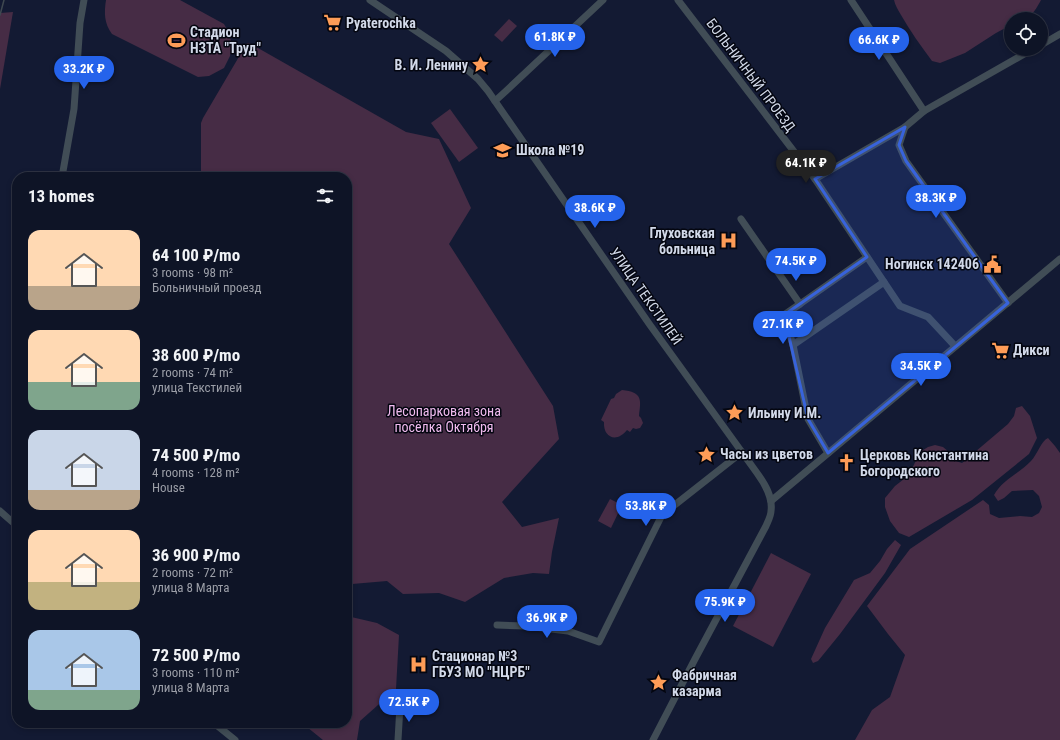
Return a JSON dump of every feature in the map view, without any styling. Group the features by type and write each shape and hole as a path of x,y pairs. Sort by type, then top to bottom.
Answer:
{"street":[{"path":"63,172 74,109 80,23 84,0"},
{"name":"УЛИЦА ТЕКСТИЛЕЙ","path":"370,0 446,51 478,79 495,101 650,325 763,482 770,495 771,501"},
{"path":"495,101 603,0"},
{"name":"БОЛЬНИЧНЫЙ ПРОЕЗД","path":"678,0 814,179 900,306 928,317 955,346"},
{"path":"851,0 924,111"},
{"path":"1048,41 1060,34"},
{"path":"814,179 905,127 924,111 1021,56"},
{"path":"905,127 899,145 906,161 1008,303"},
{"path":"741,220 800,304"},
{"path":"828,453 808,419 793,345 784,315 867,257"},
{"path":"653,740 766,526 771,511 771,501 1060,259"},
{"path":"793,345 884,282"},
{"path":"497,625 526,626 568,631 599,642 662,515 742,452"},
{"path":"0,510 12,521"},
{"path":"398,740 400,706"},
{"path":"220,728 235,740"}],"highlighted area":[{"path":"905,127 899,145 906,161 1008,303 828,453 808,419 784,315 867,257 815,179"}],"green space":[{"name":"Стадион НЗТА \"Труд\"","path":"106,0 180,0 224,24 229,33 232,45 230,56 224,68 209,76 198,77 112,34 107,26 105,18"},
{"path":"894,0 1041,0 1033,12 1004,12 1004,29 965,53 940,63 932,61 904,21"},
{"path":"13,12 0,89 0,13"},
{"path":"509,19 517,26 502,42 494,35"},
{"name":"Лесопарковая зона посёлка Октября","path":"247,43 249,43 406,132 439,139 471,208 449,244 553,406 559,439 502,502 522,527 559,518 549,574 533,573 504,578 465,602 439,593 403,594 387,581 352,584 352,172 201,172 201,123"},
{"path":"450,109 478,148 459,162 431,123"},
{"path":"622,390 634,393 639,398 639,416 643,423 640,428 633,428 630,432 627,430 619,436 611,437 606,432 604,422 601,420 611,399"},
{"path":"1022,406 1030,416 1037,438 1029,454 972,500 909,537 899,533 890,521 885,507 885,498 895,486 909,475 920,452 935,445 943,447 956,461 962,463 1008,424 1014,416 1016,408"},
{"path":"1048,438 1060,453 1060,740 855,740 872,710 890,697 905,655 867,606 910,549 983,500 989,505 990,514 999,518 1020,516 1032,517 1039,513 1042,507 1039,496 1033,490 1012,491 998,501 994,495 1006,481 1031,461 1043,442"},
{"path":"610,499 622,505 611,528 598,521"},
{"path":"895,540 901,545 885,573 840,634 818,661 813,663 811,659 825,628 854,580 870,573"},
{"path":"771,553 811,574 773,647 733,626"},
{"path":"352,617 377,623 399,635 396,689 360,721 357,740 323,740 308,728 352,728"}],"waterway":[{"path":"0,15 4,0"}],"place":[{"name":"Pyaterochka","path":"333,23"},
{"name":"Стадион НЗТА \"Труд\"","path":"177,40"},
{"name":"В. И. Ленину","path":"481,65"},
{"name":"Школа №19","path":"503,150"},
{"name":"Глуховская больница","path":"728,241"},
{"name":"Ногинск 142406","path":"992,264"},
{"name":"Дикси","path":"1000,350"},
{"name":"Ильину И.М.","path":"735,413"},
{"name":"Часы из цветов","path":"707,454"},
{"name":"Церковь Константина Богородского","path":"847,463"},
{"name":"Стационар №3 ГБУЗ МО \"НЦРБ\"","path":"419,664"},
{"name":"Фабричная казарма","path":"659,683"}]}
